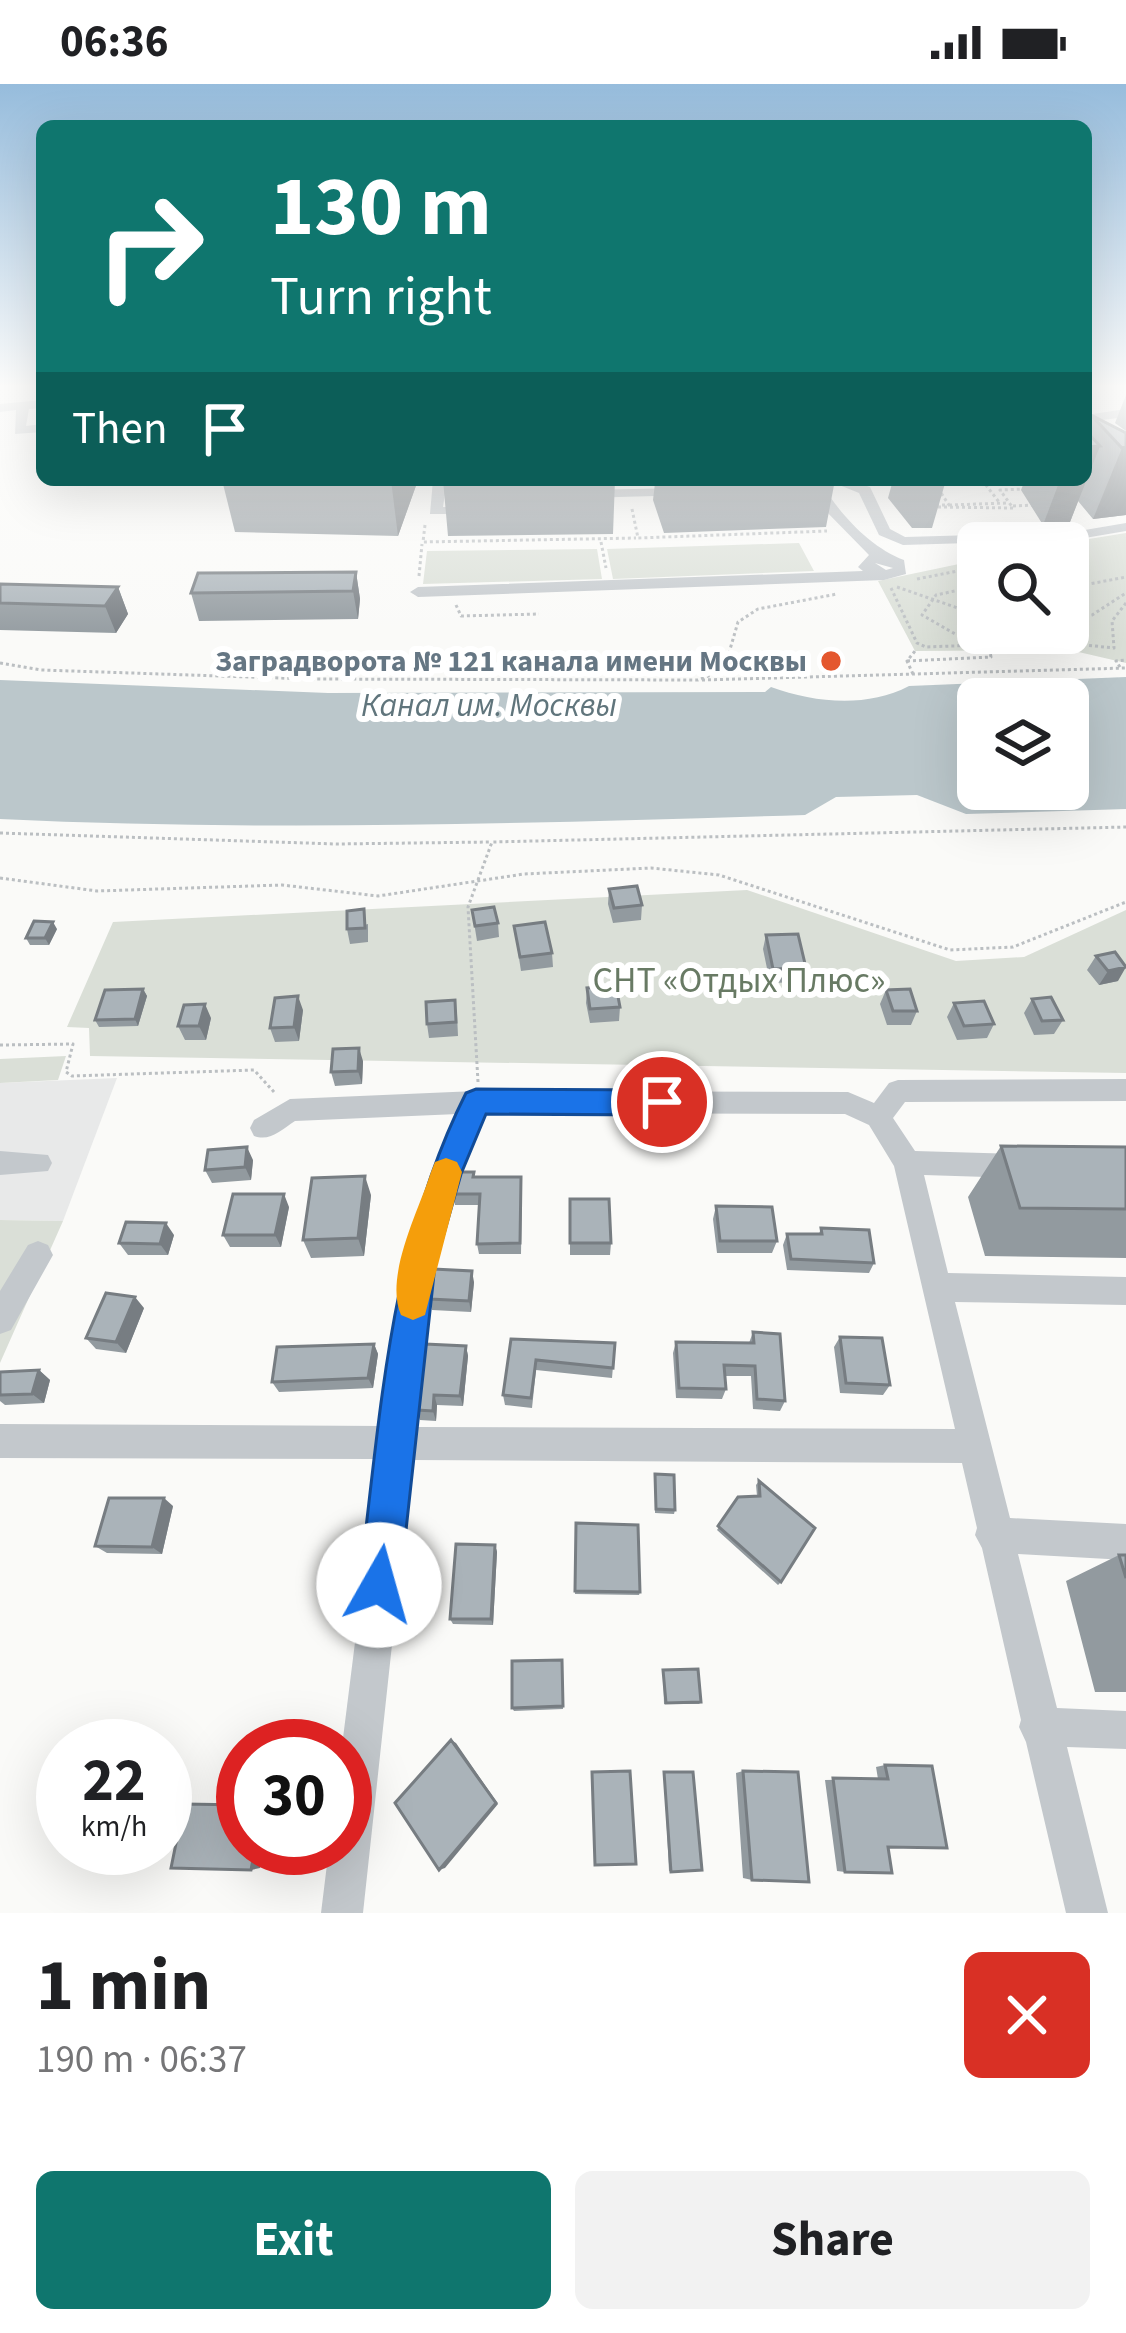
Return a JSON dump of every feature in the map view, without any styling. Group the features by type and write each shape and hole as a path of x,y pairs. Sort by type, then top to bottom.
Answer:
{"street":[{"path":"912,487 868,487 884,532 903,541 1091,533 1126,527"},
{"path":"418,592 609,586 882,567 817,490 787,489"},
{"path":"802,503 817,490"},
{"path":"565,502 712,491"},
{"path":"438,496 478,496"},
{"path":"438,496 501,511"},
{"path":"638,498 689,507"},
{"path":"1081,518 1091,533"},
{"path":"878,1117 898,1091 1126,1090"},
{"path":"342,1913 418,1265 446,1174 476,1102"},
{"path":"263,1128 290,1110 476,1102 848,1103 878,1117 907,1163 1038,1727 1087,1913"},
{"path":"0,1163 38,1162"},
{"path":"907,1163 1038,1167"},
{"path":"0,1318 38,1255"},
{"path":"934,1287 1126,1291"},
{"path":"0,1442 971,1446"},
{"path":"992,1535 1126,1542"},
{"path":"1038,1727 1126,1730"}],"path":[{"path":"987,486 1000,503"},
{"path":"1010,504 1000,490 1034,489 1032,486"},
{"path":"912,487 922,503 1010,504"},
{"path":"937,487 949,505"},
{"path":"418,592 426,514 438,496"},
{"path":"638,498 638,538"},
{"path":"936,505 972,506"},
{"path":"991,506 1033,505"},
{"path":"423,542 852,530"},
{"path":"601,540 609,586"},
{"path":"1089,584 1126,577"},
{"path":"957,608 889,584 919,645 957,645"},
{"path":"457,591 455,612 461,616 539,614"},
{"path":"930,598 957,591"},
{"path":"1089,616 1126,593"},
{"path":"930,598 922,615 957,635"},
{"path":"1089,645 1114,648 1112,620 1126,603"},
{"path":"698,680 724,670 738,622 758,609"},
{"path":"1112,620 1126,622"},
{"path":"907,661 915,651"},
{"path":"907,661 990,654"},
{"path":"1123,668 1116,661 1126,660"},
{"path":"907,661 914,676"},
{"path":"0,663 41,670 310,679 698,680 1123,668"},
{"path":"0,833 336,844 1126,827"},
{"path":"476,1102 482,1043 469,920 472,885 492,842"},
{"path":"0,878 97,891 282,884 378,896 524,874 651,868 719,875 950,950 1013,947 1126,902"},
{"path":"0,1045 73,1046 65,1072 254,1070 290,1110"}],"shaded area":[{"path":"117,1078 63,1221 0,1220 0,1083"}],"green space":[{"path":"1126,533 1126,663 1087,654 1089,539"},
{"path":"799,543 814,571 613,579 607,549"},
{"path":"597,549 602,579 423,584 427,551"},
{"path":"957,564 957,651 915,651 878,581"},
{"name":"СНТ «Отдых Плюс»","path":"747,890 956,961 1024,957 1126,910 1126,1073 90,1056 89,1028 67,1027 113,922"},
{"path":"66,1056 58,1080 0,1083 0,1059"},
{"path":"0,1220 63,1221 0,1363"}],"water":[{"name":"Канал им. Москвы","path":"1126,677 1126,809 966,814 917,795 836,797 805,815 604,821 302,826 0,819 0,680 328,693 765,692 771,687 841,701 909,686 957,684 957,810 1089,810 1089,679"}],"building":[{"path":"356,572 353,591 191,593 198,573"},
{"path":"0,584 118,587 105,606 0,603"},
{"path":"637,886 642,905 614,908 609,889"},
{"path":"494,907 498,923 475,926 472,910"},
{"path":"364,909 365,928 347,929 347,911"},
{"path":"34,921 53,922 45,938 26,938"},
{"path":"545,922 552,953 520,957 514,926"},
{"path":"798,934 806,968 773,969 766,935"},
{"path":"1115,952 1126,967 1108,971 1096,956"},
{"path":"616,986 620,1007 590,1009 587,988"},
{"path":"143,989 135,1019 95,1020 105,990"},
{"path":"910,989 917,1011 893,1011 886,990"},
{"path":"298,996 294,1027 270,1028 275,998"},
{"path":"1051,997 1063,1020 1042,1021 1032,999"},
{"path":"455,1000 456,1022 427,1024 426,1002"},
{"path":"984,1001 994,1024 964,1026 954,1003"},
{"path":"205,1004 199,1026 178,1026 184,1005"},
{"path":"359,1048 358,1071 331,1072 333,1049"},
{"path":"1001,1146 1126,1147 1126,1209 1020,1208"},
{"path":"247,1147 245,1167 205,1170 208,1150"},
{"path":"460,1172 474,1172 473,1177 521,1177 520,1243 477,1244 480,1194 453,1194"},
{"path":"365,1176 358,1238 303,1240 312,1178"},
{"path":"233,1194 284,1194 275,1235 223,1235"},
{"path":"570,1199 609,1199 611,1243 570,1243"},
{"path":"716,1206 772,1207 777,1241 720,1241"},
{"path":"126,1222 166,1223 160,1244 119,1243"},
{"path":"821,1228 869,1230 874,1263 791,1259 787,1234 822,1234"},
{"path":"433,1269 472,1271 469,1301 430,1299"},
{"path":"106,1293 135,1297 116,1342 86,1338"},
{"path":"753,1332 780,1334 785,1401 757,1399 755,1366 724,1365 726,1389 679,1388 676,1342 754,1343"},
{"path":"840,1337 882,1338 890,1385 846,1383"},
{"path":"511,1339 615,1343 613,1368 536,1360 531,1398 503,1395"},
{"path":"374,1344 368,1378 272,1382 277,1347"},
{"path":"425,1344 466,1346 460,1396 434,1395 433,1411 417,1410"},
{"path":"39,1370 32,1394 0,1395 0,1372"},
{"path":"655,1474 674,1475 675,1510 656,1509"},
{"path":"759,1481 815,1528 781,1582 718,1526 738,1497 760,1496"},
{"path":"109,1498 164,1498 152,1547 95,1546"},
{"path":"576,1523 638,1525 640,1592 575,1591"},
{"path":"456,1544 495,1545 491,1619 450,1619"},
{"path":"562,1660 563,1706 512,1708 512,1661"},
{"path":"698,1669 701,1702 666,1703 663,1670"},
{"path":"451,1740 496,1803 439,1870 395,1803"},
{"path":"885,1765 932,1766 947,1848 888,1847 892,1873 845,1872 833,1778 888,1779"},
{"path":"630,1771 636,1864 595,1865 592,1772"},
{"path":"743,1771 798,1772 809,1882 752,1880"},
{"path":"664,1772 693,1772 702,1870 671,1872"},
{"path":"192,1804 216,1805 216,1869 192,1869"}],"slow traffic":[{"path":"413,1303 418,1265 446,1172"}],"place":[{"name":"Заградворота № 121 канала имени Москвы","path":"831,661"}],"route":[{"path":"379,1585 418,1265 446,1174 476,1102 662,1102"}]}
